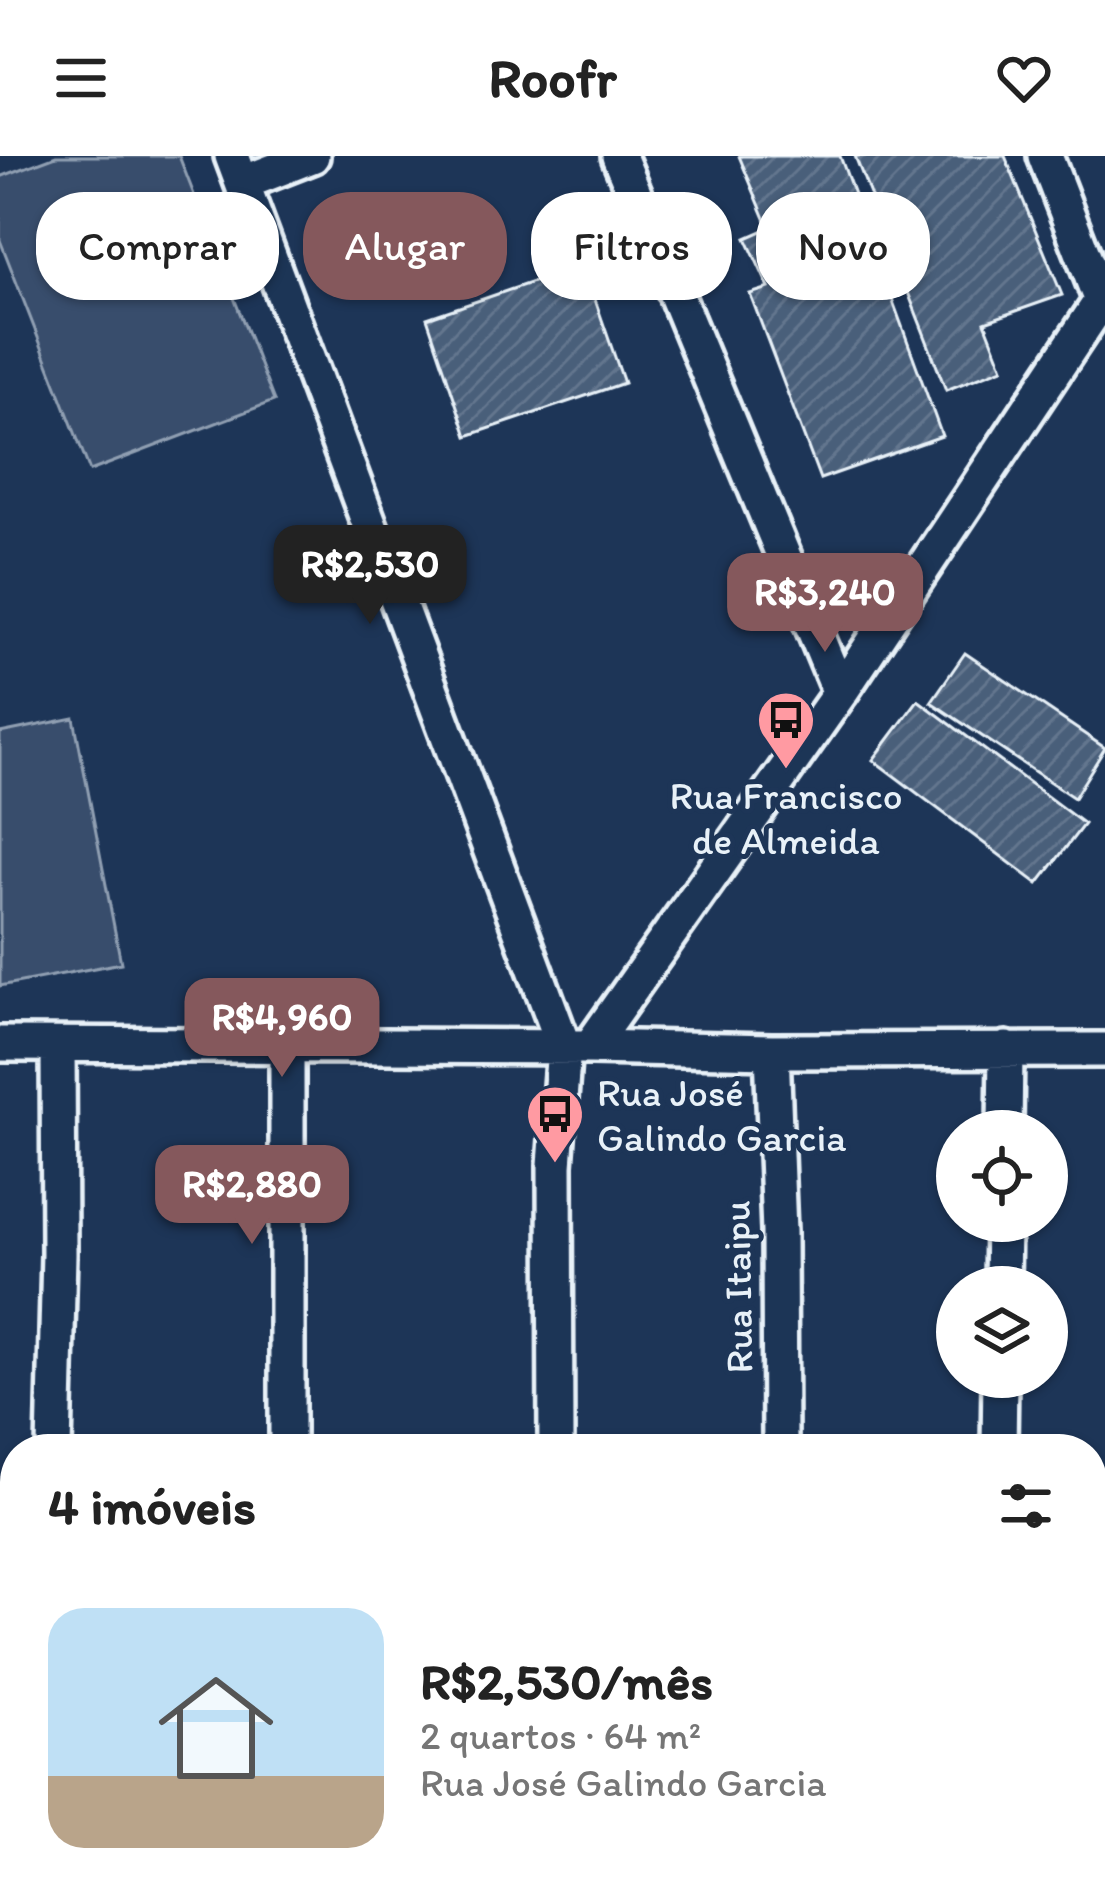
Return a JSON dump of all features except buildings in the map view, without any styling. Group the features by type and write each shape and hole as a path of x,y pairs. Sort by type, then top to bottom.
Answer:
{"street":[{"path":"313,156 237,169 577,1047"},
{"path":"619,156 840,693"},
{"path":"556,1434 555,1165 577,1047 840,693 1103,298 1045,156"},
{"path":"0,1044 772,1052 1105,1050"},
{"path":"54,1434 58,1045"},
{"path":"287,1045 287,1434"},
{"path":"1005,1110 1006,1049"},
{"name":"Rua Itaipu","path":"772,1052 781,1434"},
{"path":"999,1434 1000,1398"}],"shaded area":[{"path":"56,156 179,156 193,192 36,192 36,300 235,300 274,401 90,471 0,240 0,177"},
{"path":"74,718 121,963 0,986 0,733"}],"place":[{"name":"Rua Francisco de Almeida","path":"786,771"},
{"name":"Rua José Galindo Garcia","path":"555,1165"}]}
